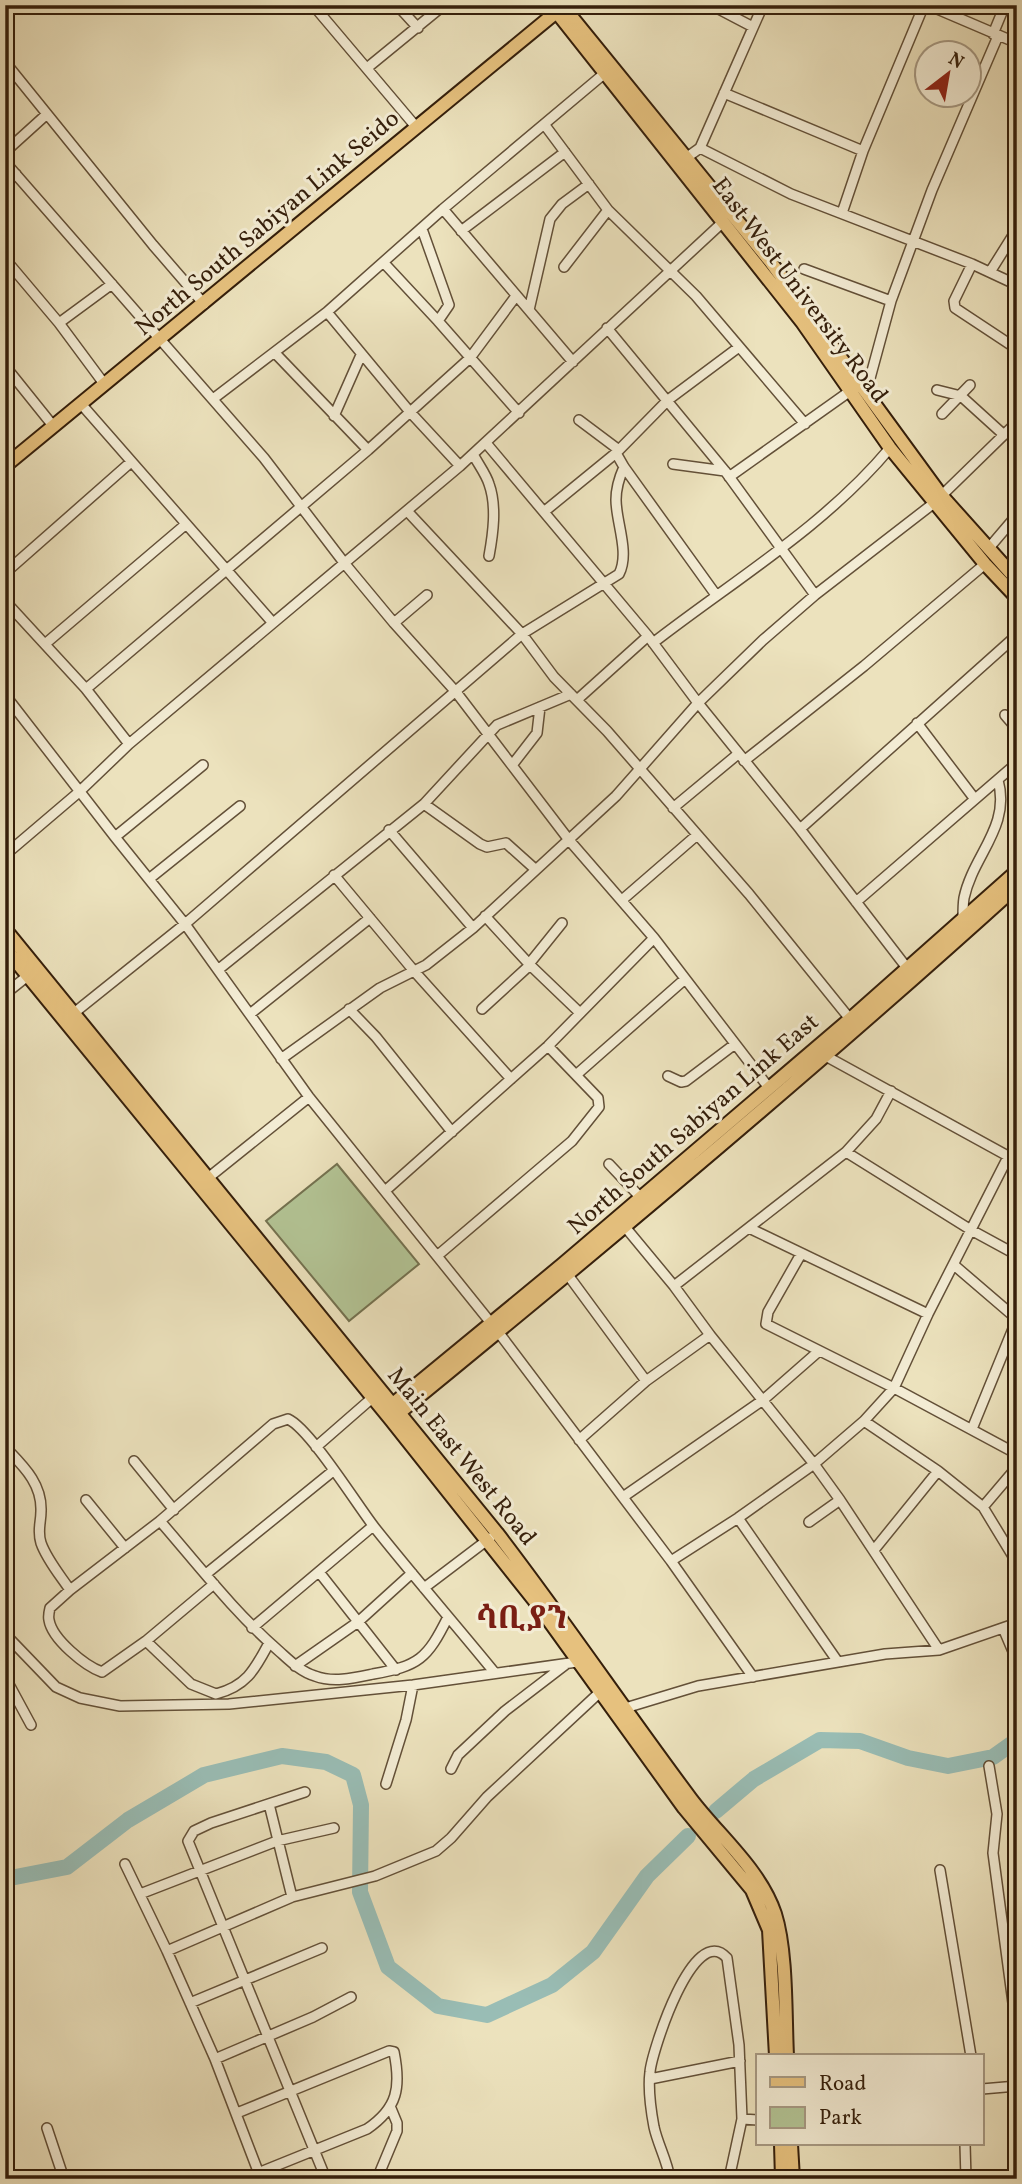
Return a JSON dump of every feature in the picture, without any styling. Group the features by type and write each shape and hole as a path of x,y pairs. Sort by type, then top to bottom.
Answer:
{"main road":[{"name":"East West University Road","path":"559,7 605,73 858,390 890,448 1017,580"},
{"name":"East West University Road","path":"559,7 784,279 858,390 985,565 1017,598"},
{"name":"North South Sabiyan Link Seido","path":"5,466 204,304 559,7"},
{"name":"North South Sabiyan Link East","path":"392,1412 495,1329 620,1222 779,1096 850,1019 907,968 938,949 963,919 1017,871"},
{"name":"North South Sabiyan Link East","path":"495,1329 568,1275 641,1198 769,1088 820,1051 938,949 1017,886"},
{"name":"Main East West Road","path":"5,929 32,972 492,1537 565,1622 619,1710 688,1804 738,1864 764,1890 774,1913 787,2054"},
{"name":"Main East West Road","path":"5,948 32,972"},
{"name":"Main East West Road","path":"193,1169 208,1178 231,1214"},
{"name":"Main East West Road","path":"352,1366 372,1399 392,1412"},
{"name":"Main East West Road","path":"492,1537 534,1600 571,1663 619,1710"},
{"name":"Main East West Road","path":"776,1947 776,2054"},
{"path":"781,2146 782,2179"},
{"path":"791,2146 793,2179"}],"street":[{"path":"313,5 416,128"},
{"path":"397,5 418,28"},
{"path":"367,68 444,5"},
{"path":"711,5 753,27"},
{"path":"686,158 700,148 763,5"},
{"path":"842,213 863,151 926,5 1017,43"},
{"path":"673,464 727,474 858,390 932,190 996,35 1004,5"},
{"path":"5,62 204,304"},
{"path":"214,399 327,312 443,209 605,73"},
{"path":"724,93 863,151"},
{"path":"5,152 47,114"},
{"path":"544,124 608,210 696,296 805,424"},
{"path":"700,148 791,194 972,264 1017,285"},
{"path":"461,231 565,152"},
{"path":"5,162 264,458 345,564 456,692 569,840 654,938 769,1088"},
{"path":"5,184 16,174"},
{"path":"529,310 550,219 562,204 589,184"},
{"path":"443,209 573,362"},
{"path":"564,267 608,210"},
{"path":"5,855 79,792 129,744 408,512 519,413 723,222"},
{"path":"422,229 449,305 438,321"},
{"path":"990,272 1017,229"},
{"path":"5,259 59,323 104,385"},
{"path":"384,263 519,413"},
{"path":"972,264 954,301 955,308 1017,349"},
{"path":"804,270 891,301"},
{"path":"59,323 112,284"},
{"path":"86,689 368,450 470,358 516,296"},
{"path":"327,312 410,412 460,466"},
{"path":"607,328 727,474 815,595"},
{"path":"545,511 618,452 668,400 739,347"},
{"path":"275,353 368,450"},
{"path":"334,416 361,355"},
{"path":"5,366 54,427"},
{"path":"942,414 970,386"},
{"path":"937,390 961,396 1004,435"},
{"path":"82,405 273,624"},
{"path":"579,420 618,452 624,467 716,595"},
{"path":"281,1059 380,988 444,953 616,796 698,703 763,640 815,595 937,499 1017,422"},
{"path":"486,443 651,639 698,703 907,968"},
{"path":"219,969 424,804 487,733 513,716 574,696 783,548 848,494 890,448"},
{"path":"473,454 489,484 493,500 493,533 489,556"},
{"path":"5,573 131,462"},
{"path":"69,1017 185,924 522,634 619,574 623,563 616,500 617,482 624,467"},
{"path":"408,512 522,634 541,662 750,894 850,1019"},
{"path":"988,549 1017,515"},
{"path":"45,644 186,525"},
{"path":"673,808 864,666 985,565"},
{"path":"394,623 427,595"},
{"path":"5,601 86,689 129,744"},
{"path":"800,829 1017,635"},
{"path":"5,695 185,924 309,1097 495,1329 671,1561 753,1676"},
{"path":"513,764 537,733 540,707"},
{"path":"1005,715 1017,729"},
{"path":"917,723 974,798"},
{"path":"856,902 1017,763"},
{"path":"115,837 203,765"},
{"path":"963,919 964,898 999,818 1002,796 998,780"},
{"path":"424,804 480,844 487,847 506,843 535,869"},
{"path":"149,879 240,806"},
{"path":"389,830 472,928"},
{"path":"622,900 697,835"},
{"path":"334,875 414,971 511,1079"},
{"path":"485,916 579,1012"},
{"path":"250,1014 370,918"},
{"path":"482,1009 530,964 562,923"},
{"path":"385,1191 548,1046 654,938"},
{"path":"5,994 32,972"},
{"path":"576,1075 685,979"},
{"path":"349,1009 376,1037 452,1132"},
{"path":"668,1076 686,1082 735,1044"},
{"path":"437,1256 572,1141 595,1114 600,1101 548,1046"},
{"path":"671,1561 814,1464 864,1421 894,1388 971,1230 1012,1159 820,1051"},
{"path":"674,1286 846,1152 876,1119 891,1091"},
{"path":"208,1178 309,1097"},
{"path":"846,1152 971,1230 1017,1255"},
{"path":"609,1164 641,1198"},
{"path":"620,1222 674,1286 814,1464 939,1650"},
{"path":"749,1228 928,1314"},
{"path":"801,1254 768,1312 766,1324 1017,1454"},
{"path":"954,1265 1017,1319 972,1429"},
{"path":"568,1275 646,1381"},
{"path":"579,1440 646,1381 710,1335"},
{"path":"623,1497 763,1400 819,1351"},
{"path":"316,1447 372,1399"},
{"path":"214,1584 146,1641 102,1672 94,1669 66,1646 49,1620 50,1608 70,1590 174,1510 280,1420 288,1419 294,1421 316,1447 373,1526 495,1673"},
{"path":"864,1421 938,1471 983,1507 1016,1559"},
{"path":"5,1447 33,1477 39,1492 40,1542 70,1590"},
{"path":"134,1461 174,1510"},
{"path":"983,1507 1017,1467"},
{"path":"206,1574 333,1471"},
{"path":"874,1550 938,1471"},
{"path":"86,1500 125,1548"},
{"path":"809,1522 840,1500"},
{"path":"738,1518 838,1662"},
{"path":"160,1521 252,1628 295,1665 314,1676 347,1679 409,1667 424,1657 437,1640 448,1616"},
{"path":"252,1628 373,1526"},
{"path":"424,1588 492,1537"},
{"path":"319,1572 396,1670"},
{"path":"295,1665 358,1622 412,1573"},
{"path":"619,1710 698,1686 838,1662 939,1650 1017,1623"},
{"path":"1003,1628 1017,1661"},
{"path":"5,1634 56,1687 80,1698 120,1706 229,1704 412,1685 571,1663"},
{"path":"146,1641 191,1684 216,1694 239,1685 251,1675 269,1643"},
{"path":"451,1769 458,1755 505,1711 571,1663"},
{"path":"5,1677 31,1725"},
{"path":"386,1784 406,1720 412,1685"},
{"path":"167,1951 292,1897 375,1876 429,1855 443,1845 474,1810 599,1692"},
{"path":"989,1766 997,1814 993,1853 1017,2033"},
{"path":"305,1792 211,1823 194,1831 188,1841 326,2179"},
{"path":"269,1804 292,1897"},
{"path":"140,1894 277,1841 334,1828"},
{"path":"125,1864 215,2059 259,2176 367,2129 382,2119 396,2096 398,2077 392,2051 237,2113"},
{"path":"940,1870 971,2054"},
{"path":"190,2003 322,1948"},
{"path":"670,2179 654,2127 650,2071 668,2007 697,1960 714,1951 722,1952 727,1958 740,2060 742,2119 729,2179"},
{"path":"215,2059 351,1997"},
{"path":"650,2079 740,2060"},
{"path":"984,2089 1017,2086"},
{"path":"377,2179 397,2131 397,2123 390,2106"},
{"path":"742,2119 756,2120"},
{"path":"47,2128 64,2179"},
{"path":"965,2146 966,2179"}],"green space":[{"path":"337,1164 419,1264 349,1321 266,1221"}],"waterway":[{"path":"716,1811 754,1779 820,1740 860,1741 908,1758 948,1766 993,1757 1017,1740"},
{"path":"5,1879 67,1867 128,1820 204,1775 282,1756 326,1762 353,1775 361,1805 360,1892 388,1967 438,2006 487,2015 552,1985 593,1952 647,1876 688,1836"}],"district":[{"name":"ሳቢያን","path":"522,1620"}]}
